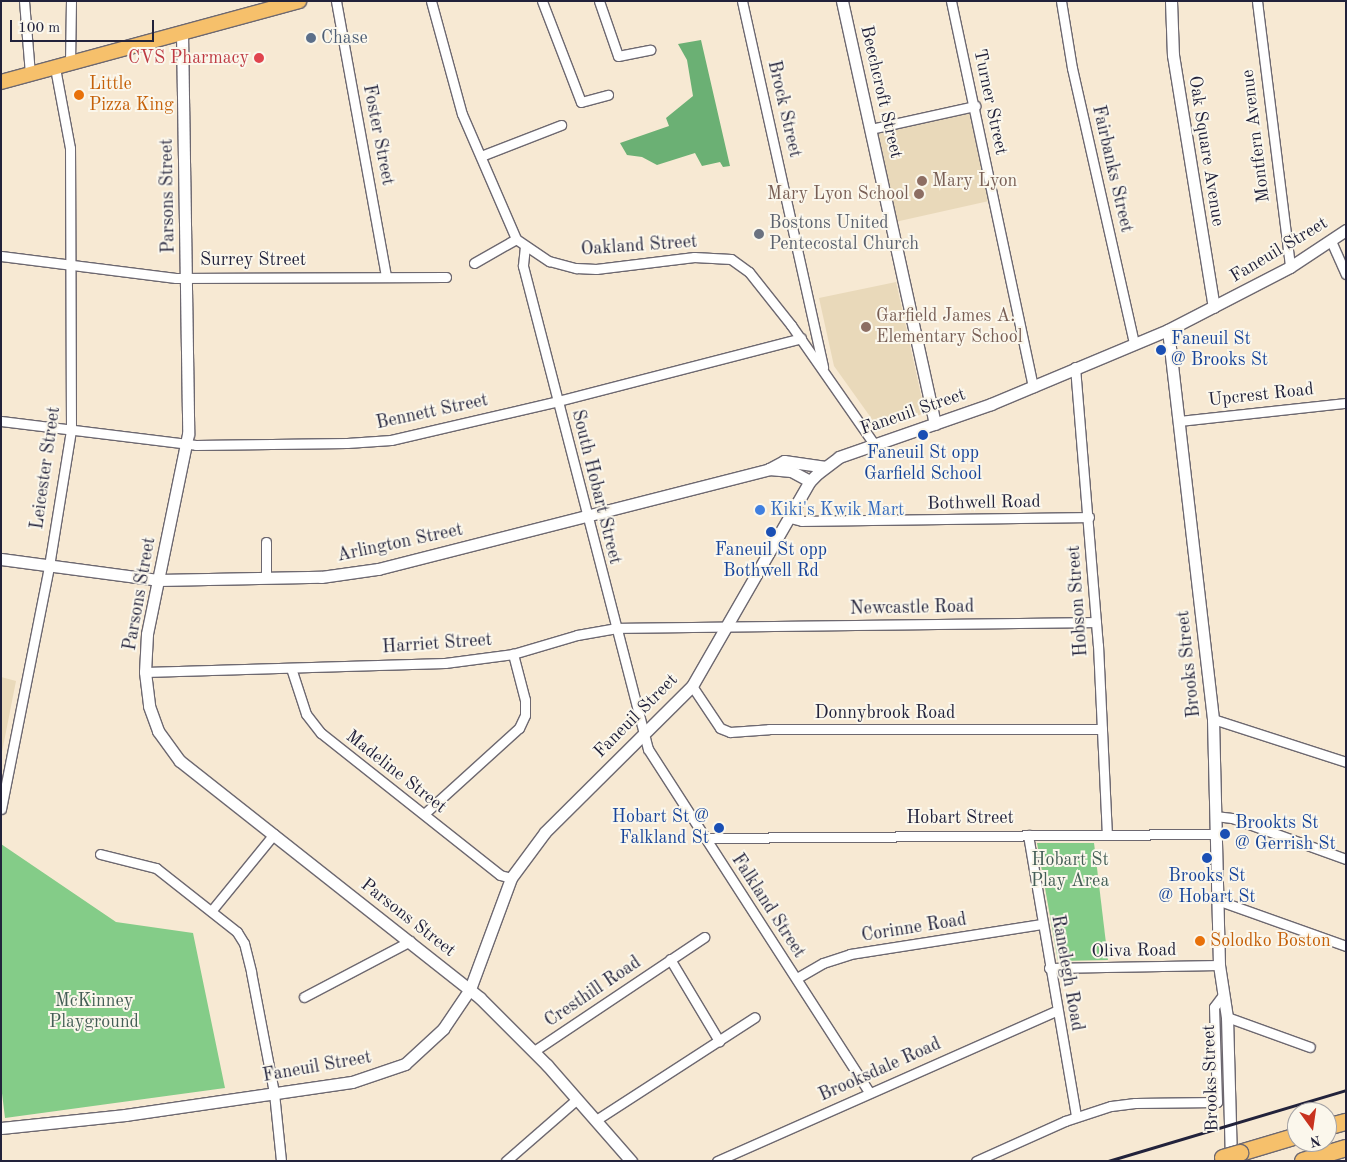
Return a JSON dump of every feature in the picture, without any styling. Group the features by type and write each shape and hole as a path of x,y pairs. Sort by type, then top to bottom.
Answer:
{"highway":[{"path":"1227,1158 1287,1139"},
{"path":"1303,1161 1346,1148"}],"main road":[{"path":"1,82 182,33 265,6 298,1"}],"street":[{"path":"24,1 30,74"},
{"path":"70,64 71,1"},
{"name":"Foster Street","path":"336,1 386,276"},
{"name":"Oakland Street","path":"431,1 462,114 516,239 549,261 589,269 694,257 731,259 749,272 801,338 874,444"},
{"path":"542,1 582,102 608,95"},
{"path":"600,1 618,56 650,50"},
{"name":"Brock Street","path":"742,1 824,372"},
{"name":"Beechcroft Street","path":"842,1 935,424"},
{"name":"Turner Street","path":"952,1 1033,387"},
{"name":"Fairbanks Street","path":"1060,1 1072,68 1134,343"},
{"name":"Oak Square Avenue","path":"1171,1 1173,55 1214,307"},
{"name":"Montfern Avenue","path":"1256,1 1290,267"},
{"name":"Parsons Street","path":"182,33 188,434 179,487 146,634 145,672 149,706 158,731 180,761 470,989 534,1051 631,1161"},
{"name":"Leicester Street","path":"1,810 49,566 71,430 70,148 55,68"},
{"path":"871,129 975,106"},
{"path":"481,156 561,125"},
{"name":"Faneuil Street","path":"1,1128 352,1082 405,1064 443,1029 470,989 511,878 545,832 692,686 728,628 810,481 839,456 935,424 1033,387 1075,367 1168,330 1290,267 1346,230"},
{"path":"474,263 516,239"},
{"path":"1331,241 1346,274"},
{"name":"South Hobart Street","path":"525,246 523,266 586,516 644,734"},
{"name":"Surrey Street","path":"1,256 186,277 446,277"},
{"name":"Brooks Street","path":"1168,330 1213,719 1218,966 1227,1017 1227,1158"},
{"name":"Bennett Street","path":"1,421 186,443 347,444 391,440 558,401 801,338"},
{"name":"Hobson Street","path":"1075,367 1096,622 1106,834"},
{"name":"Upcrest Road","path":"1179,420 1346,403"},
{"name":"Arlington Street","path":"1,559 158,580 321,577 378,569 768,469 784,461 826,467"},
{"name":"Arlington Street","path":"768,469 791,471 810,481"},
{"name":"Bothwell Road","path":"790,518 802,521 1088,517"},
{"path":"266,542 266,577"},
{"name":"Newcastle Road","path":"728,628 1096,622"},
{"name":"Harriet Street","path":"145,672 445,663 513,654 577,635 615,628 728,628"},
{"path":"424,814 519,728 525,715 525,700 513,654"},
{"name":"Madeline Street","path":"291,668 306,714 321,733 500,875 511,878"},
{"name":"Donnybrook Road","path":"692,686 720,728 730,732 769,729 1102,729"},
{"path":"1213,719 1346,762"},
{"name":"Falkland Street","path":"644,734 650,752 870,1093"},
{"path":"1215,816 1232,818 1346,859"},
{"path":"212,910 274,834"},
{"name":"Ranelegh Road","path":"1028,834 1056,1010 1076,1116"},
{"name":"Hobart Street","path":"705,838 1215,834"},
{"path":"100,854 156,868 212,910 237,932 244,943 274,1093 281,1161"},
{"path":"1217,900 1346,946"},
{"name":"Corinne Road","path":"796,978 823,963 850,954 1042,924"},
{"name":"Cresthill Road","path":"534,1051 704,937"},
{"path":"304,997 410,941"},
{"path":"670,959 719,1041"},
{"name":"Oliva Road","path":"1049,968 1218,966"},
{"name":"Brooks Street","path":"1076,1116 1126,1104 1217,1102 1214,1007 1223,995"},
{"name":"Brooksdale Road","path":"717,1161 1056,1010"},
{"path":"596,1120 755,1017"},
{"path":"1227,1017 1310,1047"},
{"path":"506,1161 578,1099"},
{"path":"976,1161 1076,1116"}],"shaded area":[{"path":"971,113 989,201 895,222 878,134 920,122"},
{"name":"Garfield James A. Elementary School","path":"896,282 925,413 879,429 834,366 819,298"},
{"path":"1,677 16,681 1,757"}],"green space":[{"path":"701,40 730,166 723,167 720,162 702,166 695,153 657,165 642,157 627,155 620,143 669,126 666,118 693,96 687,60 678,44"},
{"name":"Hobart St Play Area","path":"1037,843 1094,843 1108,960 1058,961"},
{"name":"McKinney Playground","path":"1,844 116,922 193,933 225,1088 5,1118 1,1085"}],"railway":[{"path":"1108,1161 1346,1090"}],"place":[{"name":"Chase","path":"311,38"},
{"name":"CVS Pharmacy","path":"259,58"},
{"name":"Little Pizza King","path":"79,95"},
{"name":"Mary Lyon","path":"922,181"},
{"name":"Mary Lyon School","path":"919,194"},
{"name":"Bostons United Pentecostal Church","path":"759,234"},
{"name":"Garfield James A. Elementary School","path":"866,327"},
{"name":"Faneuil St @ Brooks St","path":"1161,350"},
{"name":"Faneuil St opp Garfield School","path":"923,435"},
{"name":"Kiki's Kwik Mart","path":"760,510"},
{"name":"Faneuil St opp Bothwell Rd","path":"771,532"},
{"name":"Hobart St @ Falkland St","path":"719,828"},
{"name":"Brookts St @ Gerrish St","path":"1225,834"},
{"name":"Brooks St @ Hobart St","path":"1207,858"},
{"name":"Solodko Boston","path":"1200,941"}]}
